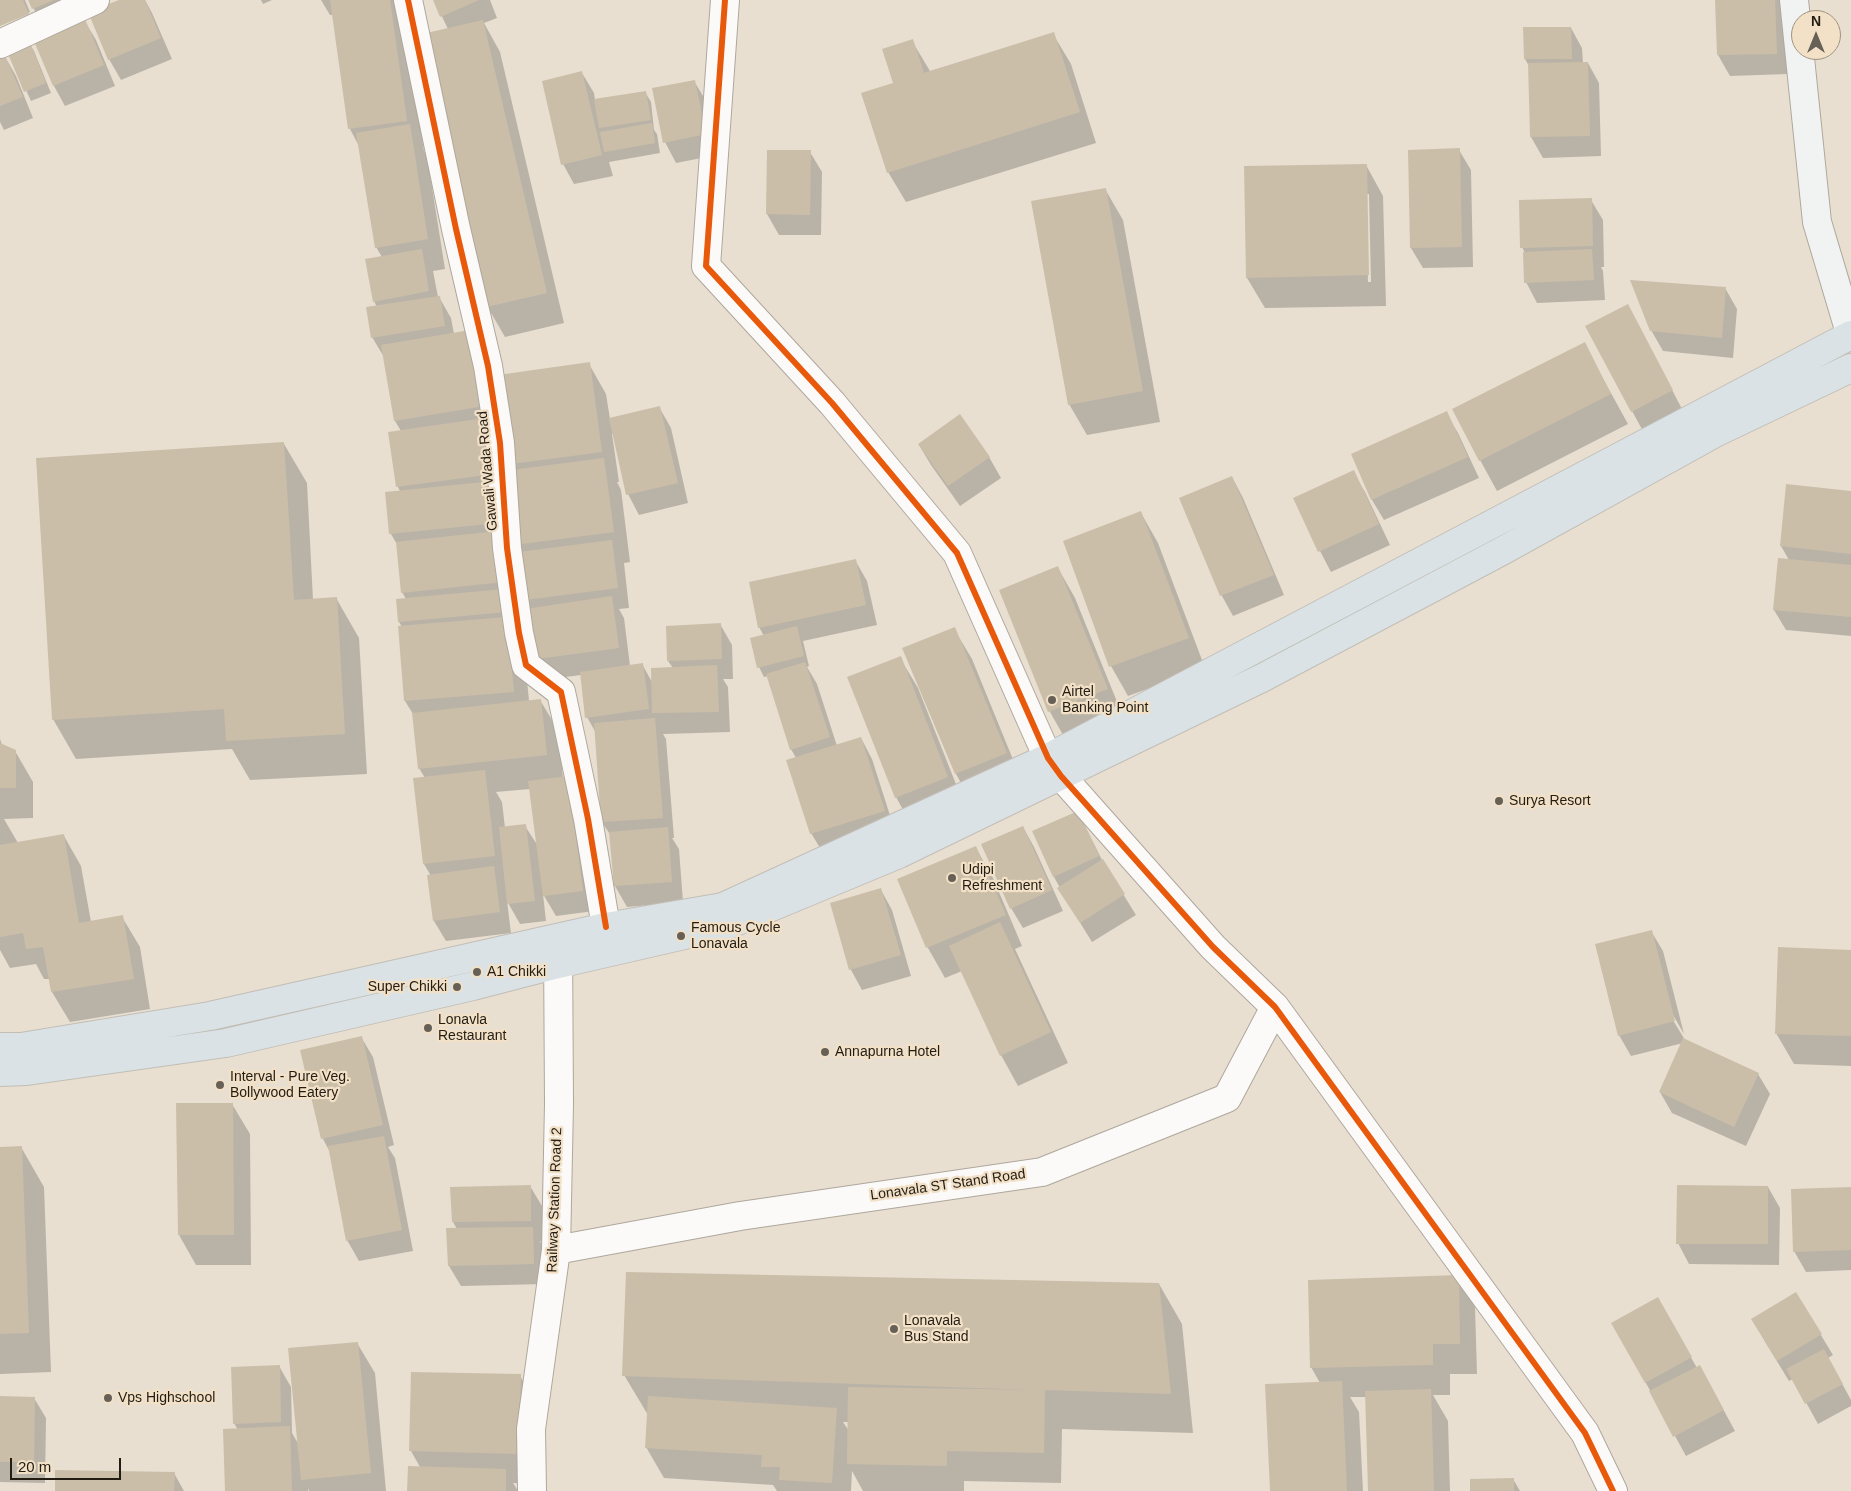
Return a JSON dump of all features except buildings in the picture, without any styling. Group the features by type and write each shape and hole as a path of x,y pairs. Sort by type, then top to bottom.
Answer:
{"highway":[{"path":"0,1047 22,1047 210,1016 558,951 728,925 899,854 1054,767 1851,335"},
{"path":"0,1072 27,1071 226,1043 473,986 558,951 606,927 723,908 1262,678 1502,551 1718,432 1851,368"}],"street":[{"path":"0,44 96,0"},
{"name":"Gawali Wada Road","path":"408,0 456,229 488,366 500,443 507,548 518,633 526,665 561,692 588,819 606,927"},
{"path":"725,0 706,266 832,403 958,553 1054,767 1213,948 1275,1007 1585,1433 1614,1491"},
{"path":"1794,0 1817,222 1851,335"},
{"name":"Railway Station Road 2","path":"532,1491 531,1429 556,1250 559,1104 558,951"},
{"name":"Lonavala ST Stand Road","path":"556,1250 740,1216 1042,1172 1227,1098 1275,1007"}],"cycle path":[{"path":"408,0 456,229 488,366 500,443 507,548 519,633 526,665 561,692 588,819 606,927"},
{"path":"725,0 706,266 832,403 957,553 1048,758 1061,776 1213,947 1275,1007 1585,1433 1613,1491"}],"place":[{"name":"Airtel Banking Point","path":"1052,700"},
{"name":"Surya Resort","path":"1499,801"},
{"name":"Udipi Refreshment","path":"952,878"},
{"name":"Famous Cycle Lonavala","path":"681,936"},
{"name":"A1 Chikki","path":"477,972"},
{"name":"Super Chikki","path":"457,987"},
{"name":"Lonavla Restaurant","path":"428,1028"},
{"name":"Annapurna Hotel","path":"825,1052"},
{"name":"Interval - Pure Veg. Bollywood Eatery","path":"220,1085"},
{"name":"Lonavala Bus Stand","path":"894,1329"},
{"name":"Vps Highschool","path":"108,1398"}]}
